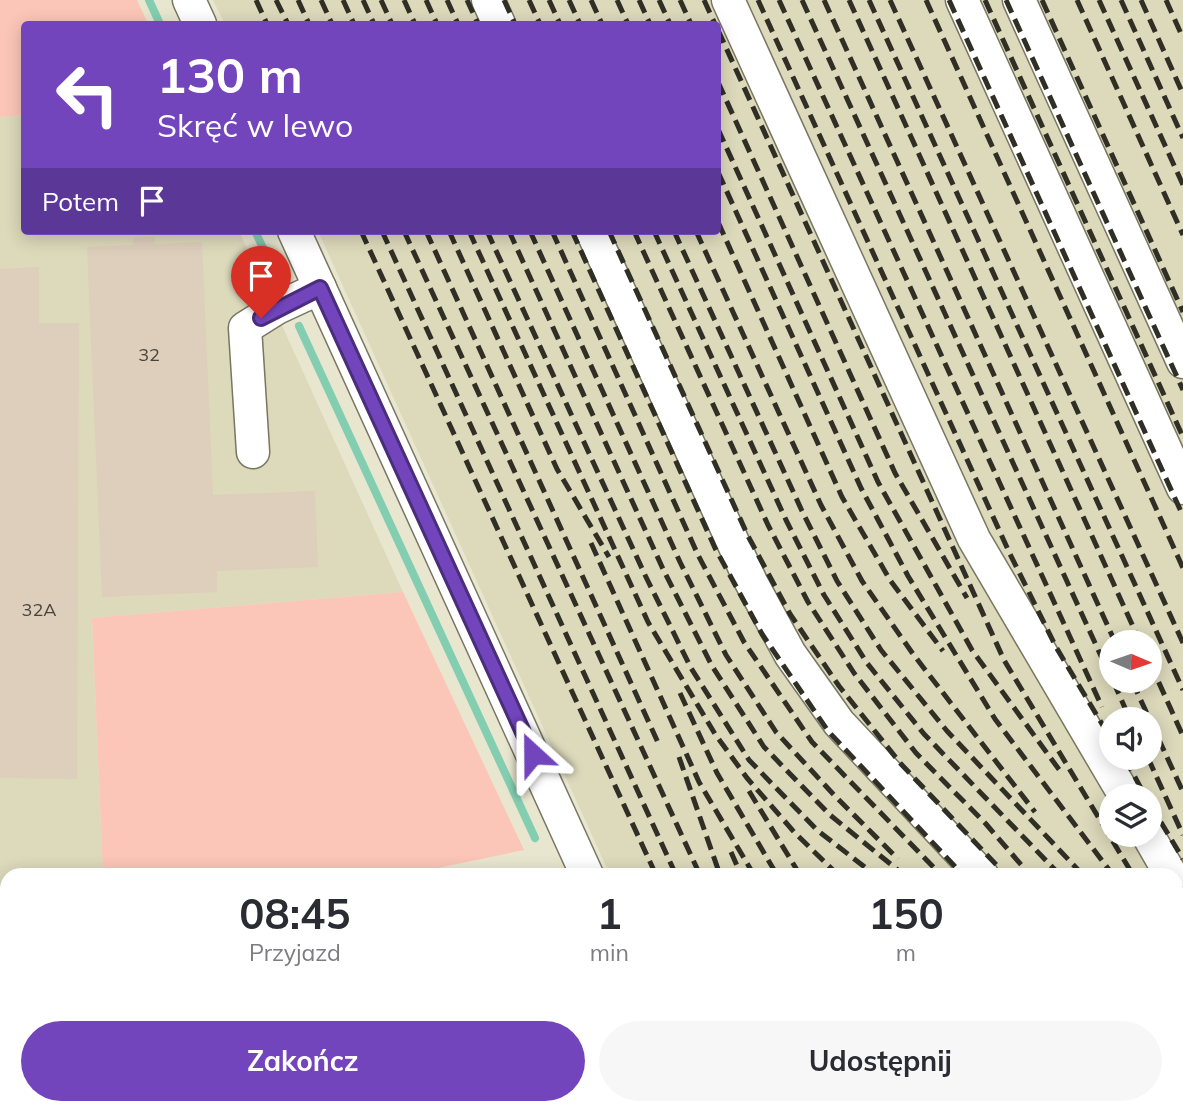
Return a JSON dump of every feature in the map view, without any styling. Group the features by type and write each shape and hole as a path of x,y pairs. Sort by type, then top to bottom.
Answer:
{"street":[{"path":"189,0 199,21"},
{"path":"488,0 498,21"},
{"path":"729,0 974,539 1118,784"},
{"path":"962,0 1183,488"},
{"path":"1019,0 1183,362"},
{"path":"296,235 584,868"},
{"path":"594,235 751,582 790,654 839,723 975,868"},
{"path":"253,452 245,328 277,308 320,288"},
{"path":"1155,847 1167,868"}],"shaded area":[{"path":"0,0 137,0 147,21 21,21 21,115 0,117"},
{"path":"213,0 1183,0 1183,868 607,868 320,235 721,235 721,21 224,21"},
{"path":"21,115 21,235 241,235 403,592 92,618 103,868 0,868 0,117"},
{"path":"403,592 524,850 438,868 103,868 92,618"}],"building":[{"path":"155,237 155,244 202,242 213,495 315,491 318,567 217,571 217,592 102,597 87,247 133,245 133,238"},
{"path":"39,267 39,323 79,323 77,779 0,778 0,269"}],"waterway":[{"path":"149,0 159,21"},
{"path":"257,235 277,278"},
{"path":"299,326 535,838"}],"railway":[{"path":"256,0 266,21"},
{"path":"276,0 286,21"},
{"path":"298,0 308,21"},
{"path":"321,0 331,21"},
{"path":"343,0 353,21"},
{"path":"363,0 373,21"},
{"path":"381,0 391,21"},
{"path":"404,0 414,21"},
{"path":"426,0 436,21"},
{"path":"447,0 457,21"},
{"path":"467,0 477,21"},
{"path":"504,0 514,21"},
{"path":"529,0 539,21"},
{"path":"549,0 559,21"},
{"path":"569,0 579,21"},
{"path":"591,0 601,21"},
{"path":"617,0 627,21"},
{"path":"639,0 649,21"},
{"path":"659,0 669,21"},
{"path":"680,0 690,21"},
{"path":"704,0 714,21"},
{"path":"758,0 1010,554 1056,647 1099,719"},
{"path":"779,0 1102,707"},
{"path":"802,0 1099,652"},
{"path":"824,0 1110,630"},
{"path":"849,0 1135,630"},
{"path":"869,0 1183,690"},
{"path":"890,0 1183,643"},
{"path":"926,0 1183,568"},
{"path":"949,0 1183,516"},
{"path":"985,0 1183,437"},
{"path":"1006,0 1183,390"},
{"path":"1042,0 1183,312"},
{"path":"1077,0 1183,235"},
{"path":"1099,0 1183,185"},
{"path":"1121,0 1183,138"},
{"path":"1141,0 1183,94"},
{"path":"1166,0 1183,38"},
{"path":"721,37 1004,660 1129,868"},
{"path":"721,89 895,473 967,598"},
{"path":"721,136 878,482 972,650 1063,775"},
{"path":"721,179 861,488 908,576 995,719 1108,868"},
{"path":"721,229 842,497 890,580 943,651"},
{"path":"363,235 653,868"},
{"path":"384,235 673,868"},
{"path":"406,235 697,868"},
{"path":"428,235 660,747"},
{"path":"451,235 557,469 609,557"},
{"path":"471,235 648,622 715,734 747,778 795,833 831,868"},
{"path":"489,235 645,575 691,668 749,760 817,830 866,868"},
{"path":"511,235 663,569 712,666 764,747 830,815 895,868"},
{"path":"532,235 680,562 726,655 776,732 898,859"},
{"path":"554,235 698,555 744,642 812,742 934,868"},
{"path":"574,235 715,548 762,634 828,731 956,868"},
{"path":"611,235 748,536 790,614 839,686 901,764 999,868"},
{"path":"636,235 768,525 808,602 854,673 916,753 986,824 1024,868"},
{"path":"656,235 786,520 824,595 867,663 924,734 1053,868"},
{"path":"676,235 802,511 837,581 881,650 947,731 1076,868"},
{"path":"698,235 821,505 862,581 913,654 1035,812"},
{"path":"591,543 699,782 750,868"},
{"path":"1162,690 1183,736"},
{"path":"680,693 717,773 773,868"},
{"path":"1118,693 1125,707"},
{"path":"1138,693 1183,792"},
{"path":"679,757 718,868"},
{"path":"1131,770 1139,784"},
{"path":"1153,770 1183,835"},
{"path":"749,791 796,868"},
{"path":"1162,824 1183,859"},
{"path":"731,852 738,868"}],"route":[{"path":"261,318 320,288 533,754"}]}
